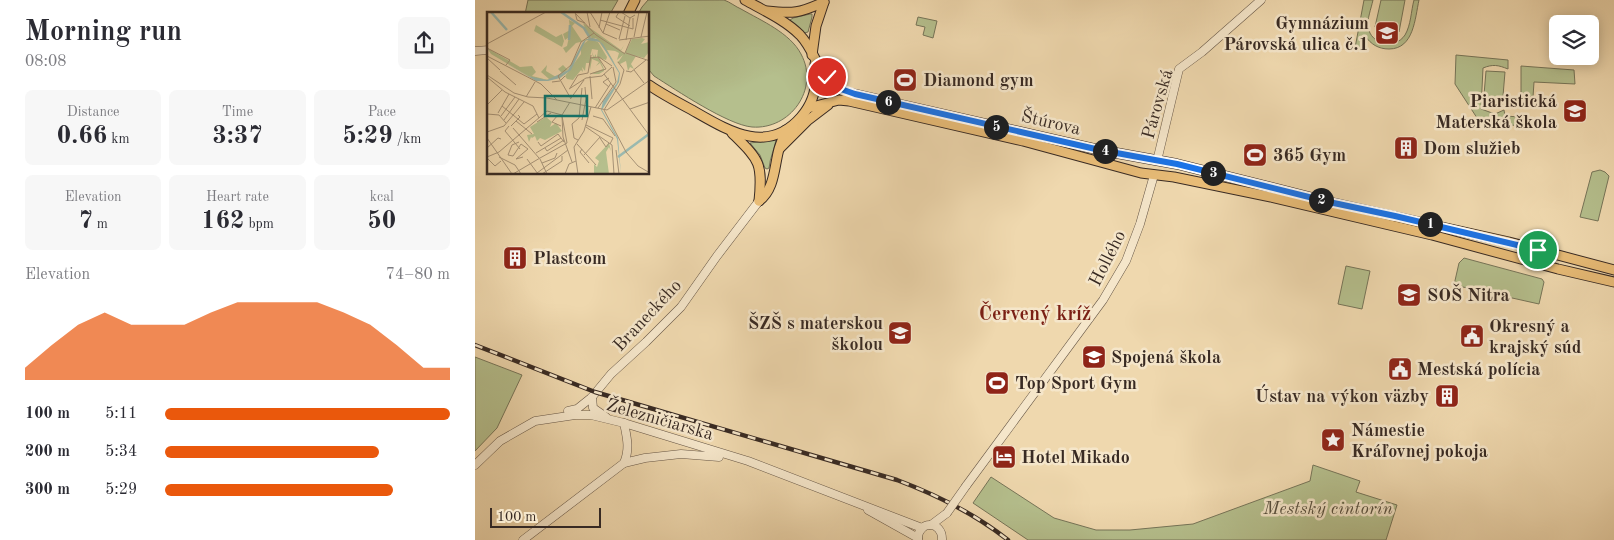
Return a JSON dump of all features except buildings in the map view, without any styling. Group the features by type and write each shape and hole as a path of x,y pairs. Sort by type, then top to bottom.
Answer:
{"main road":[{"path":"627,12 635,0"},
{"name":"Štúrova","path":"745,0 794,30 805,42 833,85 845,92 1053,139 1177,164 1329,202 1509,242 1614,270"},
{"path":"650,86 730,131 745,136 758,137 786,130 800,118 813,99 817,82 814,58 816,26 824,2 802,12 791,14 762,10"},
{"name":"Štúrova","path":"808,108 839,100 849,101 1023,141 1113,166 1271,197 1432,235 1614,282"},
{"path":"779,149 807,121 830,103"},
{"path":"759,201 765,196 771,184 779,149 786,130"},
{"path":"730,131 753,154 761,170 759,201"},
{"path":"1154,174 1157,161"}],"street":[{"name":"Párovská","path":"1157,161 1179,69 1202,52 1261,0"},
{"name":"Hollého","path":"922,528 931,525 945,514 1103,300 1126,261 1140,224 1154,174"},
{"name":"Braneckého","path":"535,421 551,414 577,409 592,397 611,374 681,307 759,201"},
{"path":"592,397 593,408 610,419"},
{"name":"Železničiarska","path":"535,421 563,416 591,415 610,419 748,461 922,528"},
{"path":"475,466 500,441 535,421"},
{"path":"523,540 624,463 628,454 628,442 624,423"},
{"name":"Železničiarska","path":"624,463 645,458 681,454 708,455 748,461"},
{"name":"Železničiarska","path":"842,496 918,539"},
{"name":"Hollého","path":"941,536 945,514"},
{"path":"931,525 937,527 941,536"},
{"path":"918,539 918,534 922,528"}],"green space":[{"path":"528,0 618,0 611,12 525,12"},
{"path":"648,0 724,0 775,28 796,47 806,67 807,81 798,105 778,122 766,126 752,127 742,125 716,114 688,98 654,76 650,71 650,12 639,12"},
{"path":"1364,0 1373,0 1368,21 1370,33 1378,41 1390,44 1401,40 1405,35 1410,22 1414,0 1419,0 1412,31 1404,44 1397,48 1381,48 1372,44 1365,36 1363,49 1355,48"},
{"path":"1381,0 1405,0 1399,32 1375,27"},
{"path":"812,14 812,17 808,32 804,33 790,20 793,18"},
{"path":"918,17 937,21 933,38 923,35 925,27 916,25"},
{"path":"1456,55 1508,60 1508,69 1495,66 1483,68 1481,109 1495,114 1504,110 1505,116 1520,117 1520,126 1479,121 1455,84"},
{"path":"1521,66 1574,70 1575,84 1534,82 1533,97 1523,96 1521,92"},
{"path":"1486,71 1505,72 1502,108 1483,107"},
{"path":"776,140 769,168 767,169 760,155 750,143"},
{"path":"1600,170 1609,176 1598,221 1580,217 1592,172"},
{"path":"1464,258 1542,279 1544,282 1539,304 1454,285 1459,263"},
{"path":"1346,266 1370,271 1362,309 1338,304"},
{"path":"475,357 522,375 497,428 475,451"},
{"name":"Mestský cintorín","path":"1313,465 1360,481 1356,492 1397,505 1386,540 1028,540 973,503 991,477 1054,518 1096,530 1130,530 1193,524 1310,481"}],"railway":[{"path":"475,345 595,392 897,480 955,506 1008,540"}],"place":[{"name":"Gymnázium Párovská ulica č.1","path":"1387,33"},
{"name":"Diamond gym","path":"905,80"},
{"name":"Piaristická Materská škola","path":"1575,111"},
{"name":"Dom služieb","path":"1406,148"},
{"name":"365 Gym","path":"1255,155"},
{"name":"Plastcom","path":"515,258"},
{"name":"SOŠ Nitra","path":"1409,295"},
{"name":"ŠZŠ s materskou školou","path":"900,333"},
{"name":"Okresný a krajský súd","path":"1472,336"},
{"name":"Spojená škola","path":"1094,357"},
{"name":"Mestská polícia","path":"1400,369"},
{"name":"Top Sport Gym","path":"997,383"},
{"name":"Ústav na výkon väzby","path":"1447,396"},
{"name":"Námestie Kráľovnej pokoja","path":"1333,440"},
{"name":"Hotel Mikado","path":"1004,457"}],"district":[{"name":"Červený kríž","path":"1035,313"}],"route":[{"path":"827,77 833,85 845,92 1100,150 1177,164 1370,212 1435,225 1538,250"}]}
